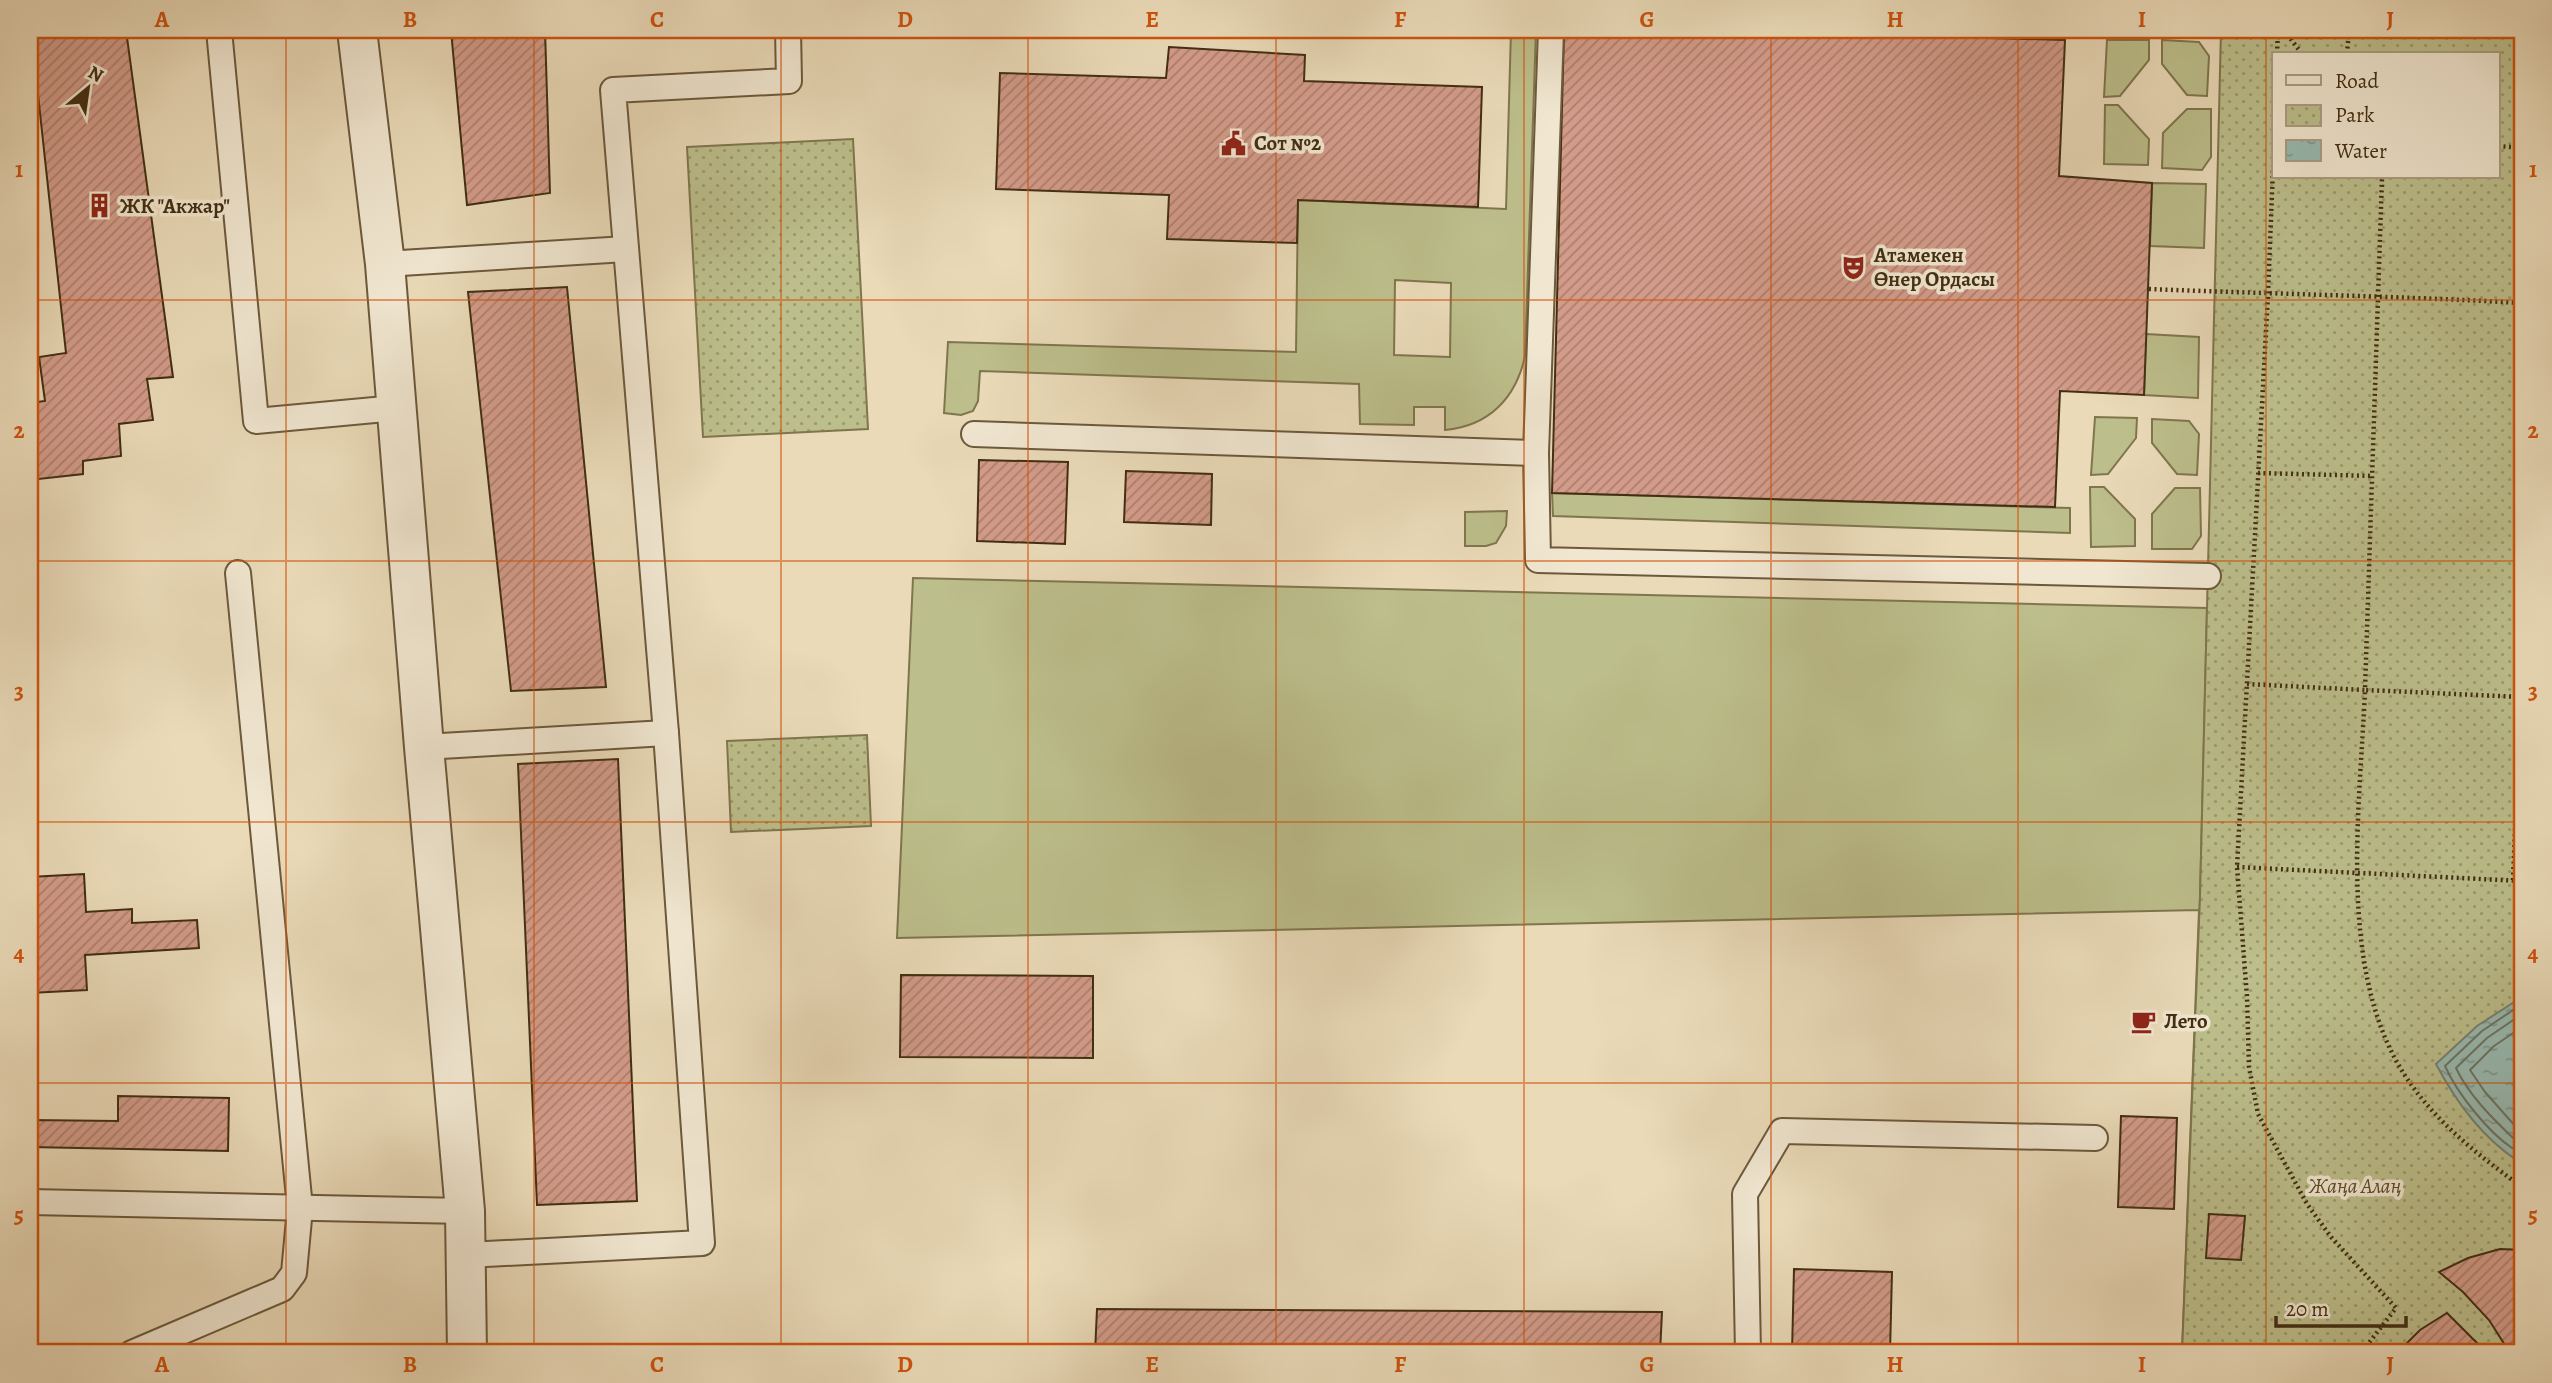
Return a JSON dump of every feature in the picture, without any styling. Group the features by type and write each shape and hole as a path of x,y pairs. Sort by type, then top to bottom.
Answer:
{"street":[{"path":"357,30 385,264 465,1211 467,1353"}],"lane":[{"path":"219,30 256,421 396,408"},
{"path":"467,1255 702,1243 666,733 613,90 789,81 788,30"},
{"path":"1551,30 1536,453 1538,560 2208,576"},
{"path":"385,264 626,248"},
{"path":"974,434 1536,453"},
{"path":"132,1353 282,1289 293,1273 300,1208 238,573"},
{"path":"424,747 666,733"},
{"path":"1748,1353 1745,1194 1782,1131 2095,1138"},
{"path":"30,1202 465,1211"}],"path":[{"path":"2277,52 2278,30"},
{"path":"2284,30 2300,52"},
{"path":"2347,52 2349,30"},
{"path":"2500,146 2522,148"},
{"path":"2273,178 2237,867 2249,1067 2258,1114 2307,1204 2331,1237 2396,1308 2361,1353"},
{"path":"2382,178 2357,872 2360,935 2376,1018 2404,1074 2443,1124 2482,1158 2522,1187"},
{"path":"2149,289 2379,295 2522,303"},
{"path":"2258,473 2373,476"},
{"path":"2513,880 2522,660"},
{"path":"2247,684 2521,696"},
{"path":"2237,867 2522,881"}],"green space":[{"path":"1511,30 1536,30 1525,356 1515,385 1507,397 1487,416 1475,423 1445,430 1445,407 1414,407 1414,425 1360,424 1359,384 980,371 978,401 973,411 961,415 944,413 948,342 1296,352 1298,200 1506,209","holes":["1395,280 1451,283 1450,357 1394,355"]},
{"name":"Жаңа Алаң","path":"2221,30 2522,30 2522,1353 2182,1353 2200,897"},
{"path":"2107,40 2149,40 2149,60 2120,96 2104,97"},
{"path":"2162,40 2199,42 2209,56 2207,96 2187,95 2162,64"},
{"path":"2105,105 2118,105 2149,139 2148,165 2104,164"},
{"path":"2187,109 2211,109 2211,157 2202,170 2162,168 2163,133"},
{"path":"853,139 868,429 703,437 687,147"},
{"path":"2152,183 2206,184 2204,248 2150,246"},
{"path":"2146,334 2199,337 2198,398 2144,395"},
{"path":"2095,417 2137,418 2136,438 2108,474 2091,475"},
{"path":"2152,419 2189,421 2199,434 2197,475 2177,474 2152,443"},
{"path":"2090,487 2104,487 2135,519 2135,546 2091,547"},
{"path":"2175,488 2200,488 2201,536 2192,549 2152,549 2152,514"},
{"path":"1552,493 2070,508 2070,533 1553,516"},
{"path":"1507,511 1506,526 1496,543 1465,546 1465,512"},
{"path":"913,578 2207,608 2200,897 2182,1353 2199,910 897,938"},
{"path":"867,735 871,826 731,832 727,741"}],"water":[{"path":"2522,997 2522,1150 2515,1159 2491,1140 2470,1116 2436,1064 2477,1026"}],"building":[{"name":"ЖК \"Акжар\"","path":"31,30 126,30 173,377 147,379 153,420 119,424 121,456 83,461 83,474 30,480 30,403 45,401 39,357 66,353"},
{"path":"451,30 545,30 550,193 467,205"},
{"name":"Атамекен Өнер Ордасы","path":"1564,30 1697,30 2065,40 2059,176 2152,183 2144,395 2060,391 2055,507 1552,493"},
{"path":"1169,47 1305,55 1304,81 1482,87 1478,207 1298,200 1297,243 1167,239 1169,195 996,189 1000,73 1166,78"},
{"path":"567,287 606,687 511,691 468,292"},
{"path":"979,460 1068,462 1065,544 977,541"},
{"path":"1126,471 1212,474 1211,525 1124,522"},
{"path":"618,759 637,1201 537,1205 518,764"},
{"path":"84,874 86,912 132,909 132,923 197,920 199,948 85,955 87,990 30,993 30,877"},
{"path":"901,975 1093,976 1093,1058 900,1057"},
{"path":"118,1096 229,1098 228,1151 30,1147 30,1120 118,1121"},
{"path":"2121,1116 2177,1118 2174,1209 2118,1207"},
{"path":"2209,1214 2245,1216 2241,1260 2206,1258"},
{"path":"2500,1249 2522,1250 2522,1353 2510,1353 2489,1320 2463,1292 2439,1272 2468,1258"},
{"path":"1794,1269 1892,1272 1890,1353 1792,1353"},
{"path":"1097,1309 1662,1312 1660,1353 1095,1353"},
{"path":"2447,1313 2487,1353 2397,1353 2420,1330"}],"place":[{"name":"Сот №2","path":"1234,143"},
{"name":"ЖК \"Акжар\"","path":"100,206"},
{"name":"Атамекен Өнер Ордасы","path":"1854,267"},
{"name":"Лето","path":"2144,1021"}]}
